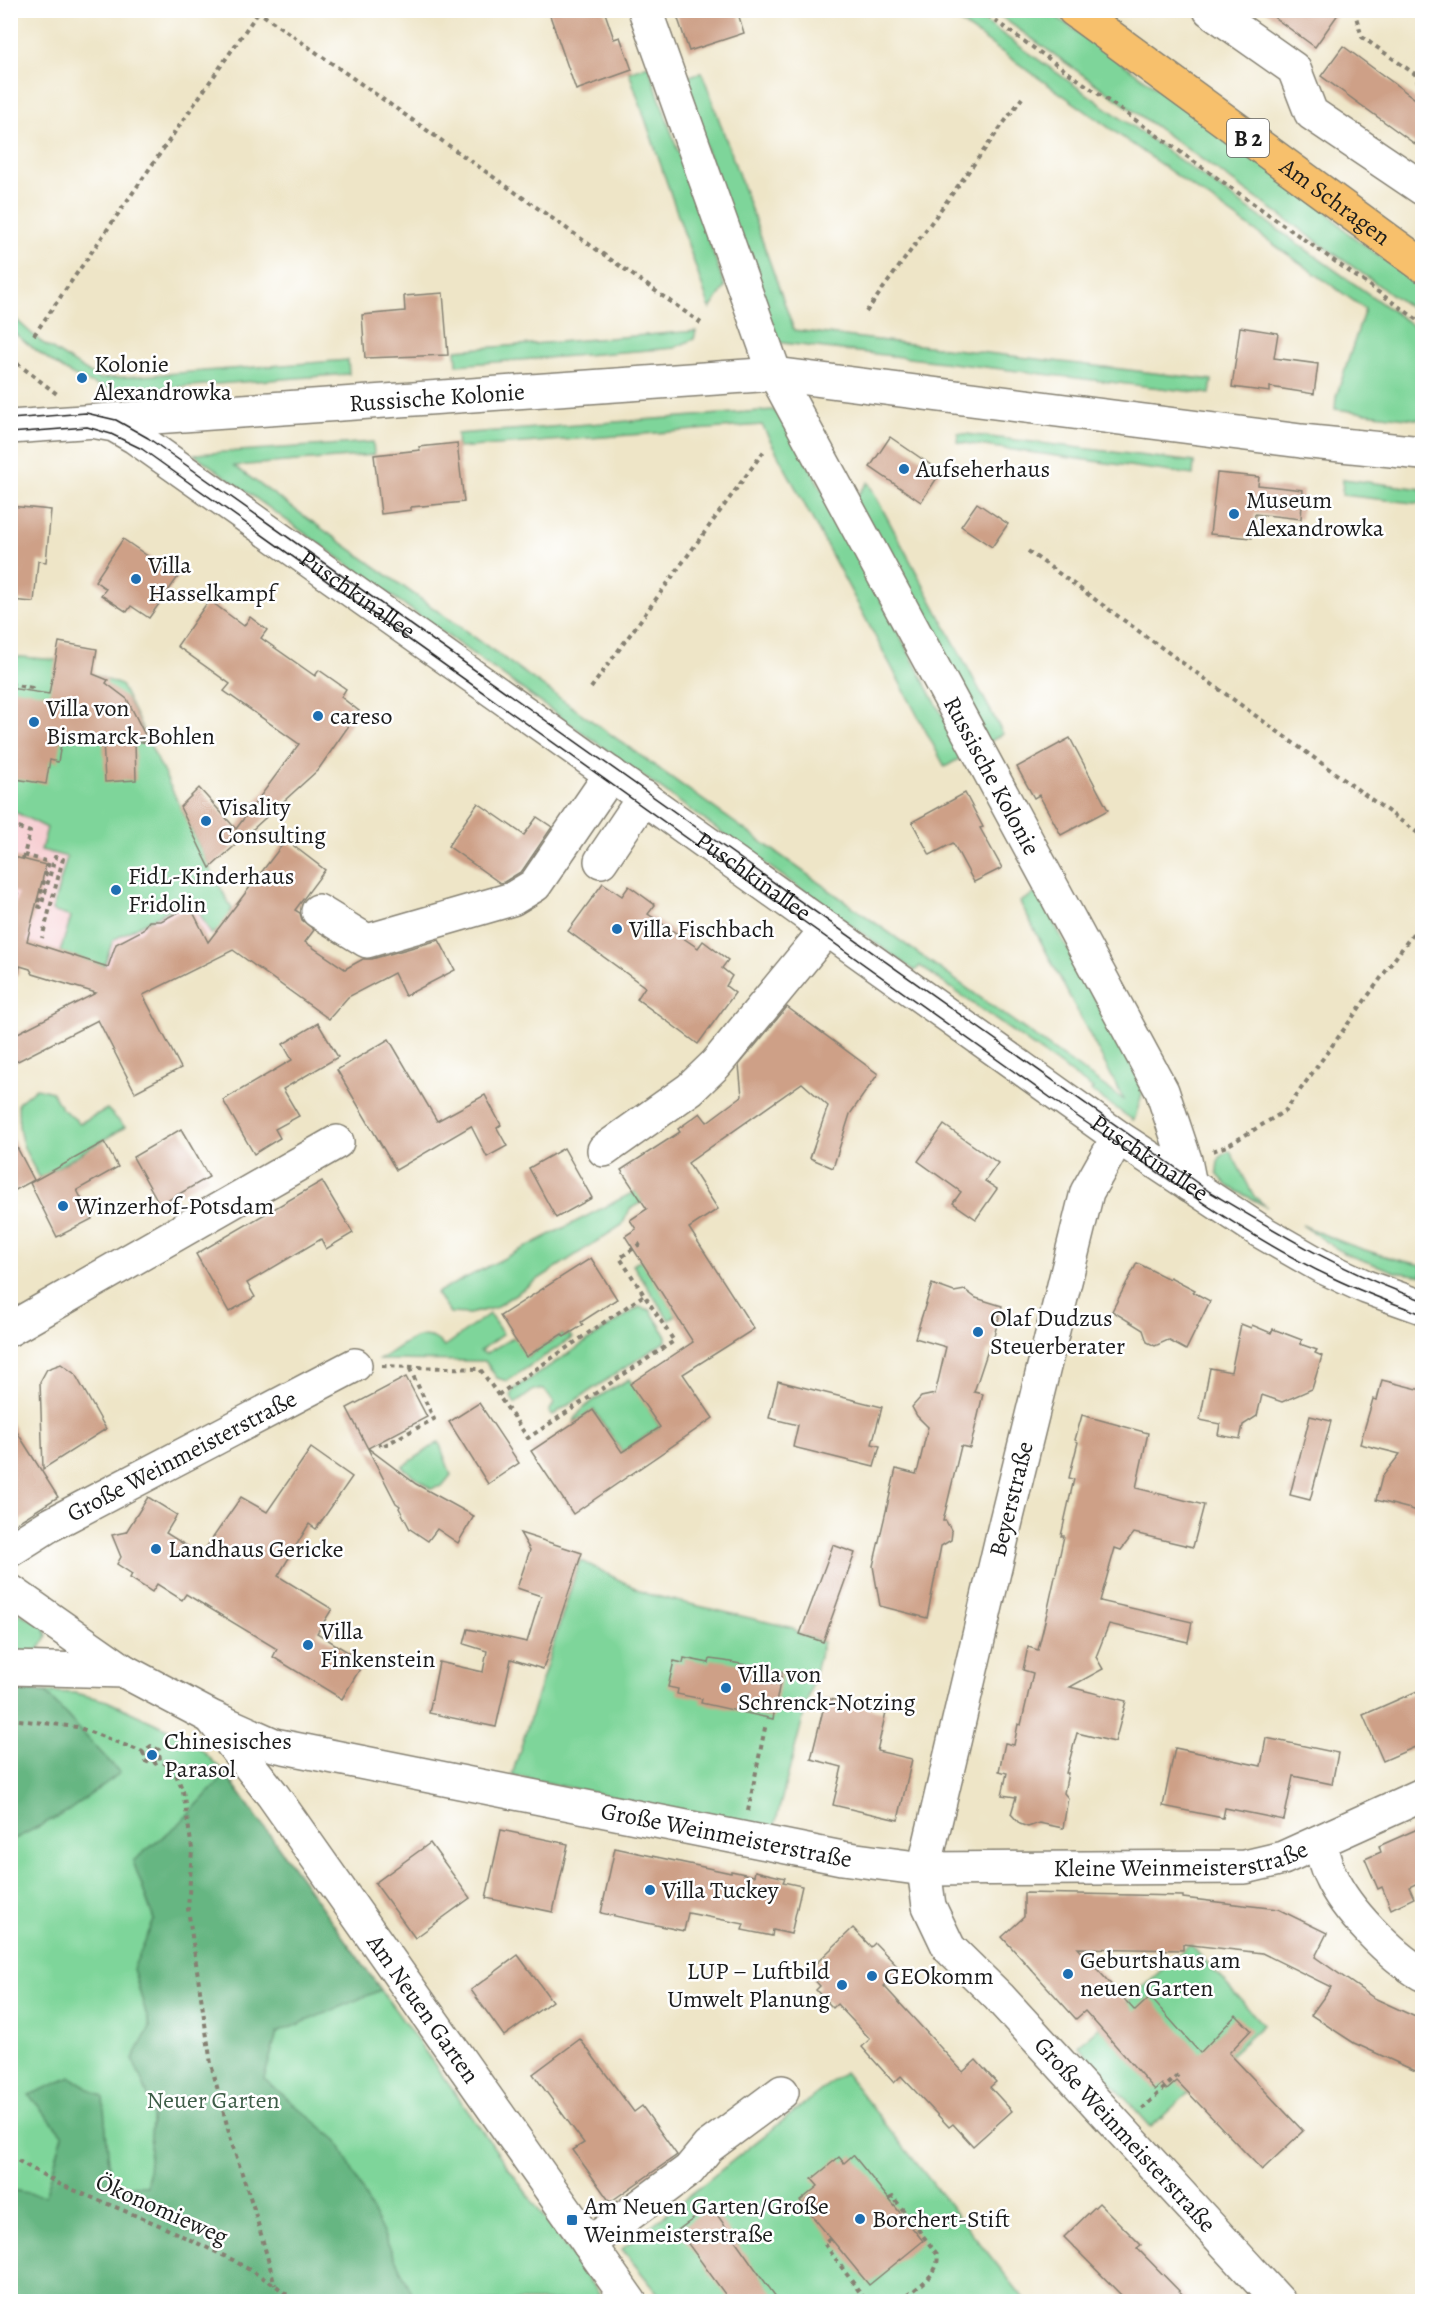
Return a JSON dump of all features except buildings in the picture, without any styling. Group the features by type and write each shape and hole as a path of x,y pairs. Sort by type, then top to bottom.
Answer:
{"main road":[{"name":"Am Schragen","path":"1074,10 1422,265"}],"street":[{"name":"Russische Kolonie","path":"645,10 775,374 1162,1091 1187,1172"},
{"path":"1210,10 1294,69 1311,112 1422,188"},
{"name":"Russische Kolonie","path":"10,427 775,374 1301,441 1422,453"},
{"name":"Puschkinallee","path":"97,422 114,425 135,437 644,797 1118,1137 1187,1172 1260,1231 1321,1266 1366,1287 1422,1307"},
{"path":"318,911 367,940 512,899 535,885 611,774"},
{"path":"601,861 644,797"},
{"path":"604,1150 690,1089 716,1065 827,929"},
{"name":"Beyerstraße","path":"924,1869 1087,1192 1118,1137"},
{"path":"10,1329 337,1142"},
{"name":"Große Weinmeisterstraße","path":"10,1550 57,1521 355,1365"},
{"name":"Große Weinmeisterstraße","path":"10,1592 124,1671 211,1718 274,1745 842,1858 924,1869 929,1906 950,1948 999,1997 1279,2301"},
{"path":"10,1668 124,1671"},
{"name":"Am Neuen Garten","path":"211,1718 272,1794 622,2289"},
{"name":"Kleine Weinmeisterstraße","path":"924,1869 1245,1867 1283,1858 1422,1795"},
{"path":"1319,1842 1331,1878 1352,1908 1382,1943 1422,1974"},
{"path":"589,2244 689,2170 708,2147 782,2092"}],"path":[{"path":"980,10 1422,323"},
{"path":"1354,10 1362,37 1415,74 1419,85 1422,86"},
{"path":"34,335 258,11 701,323"},
{"path":"866,312 1022,98"},
{"path":"10,358 62,397"},
{"path":"591,688 764,451"},
{"path":"1028,551 1422,836"},
{"path":"10,684 32,688 32,692"},
{"path":"10,825 30,832 23,857 49,862 37,906 41,907 55,857 63,859 42,938"},
{"path":"1187,1172 1285,1111 1422,921"},
{"path":"355,1365 480,1369 528,1438 674,1341 620,1258 644,1241"},
{"path":"498,1395 644,1295"},
{"path":"379,1442 381,1447 434,1419 409,1367"},
{"path":"10,1719 77,1727 143,1752"},
{"path":"747,1813 766,1723"},
{"path":"143,1752 151,1746 159,1750 160,1760 174,1770 183,1791 192,1849 188,1909 211,2064 232,2144 254,2209 275,2286"},
{"path":"143,1752 145,1761 153,1764 160,1760"},
{"path":"1138,2112 1178,2075 1175,2072"},
{"name":"Ökonomieweg","path":"10,2156 59,2184 159,2225 233,2260 296,2301"},
{"path":"889,2199 893,2197 938,2254 939,2260 936,2270 898,2301"},
{"path":"830,2238 824,2243 867,2301"}],"shaded area":[{"name":"FidL-Kinderhaus Fridolin","path":"10,810 136,871 210,868 232,909 230,912 234,922 131,975 11,936"}],"green space":[{"path":"944,11 970,11 1422,332 1422,420 1335,409 1336,397 1365,309"},
{"path":"993,11 1048,11 1317,201 1348,233 1422,287 1422,316"},
{"path":"648,65 725,287 710,309 629,72"},
{"path":"702,72 794,330 1212,380 1210,394 775,342 681,79"},
{"path":"10,314 41,342 99,379 348,360 349,374 126,391 108,388 78,378 38,352 11,331"},
{"path":"696,331 694,339 674,348 457,365 456,350"},
{"path":"773,410 783,417 964,756 945,767 762,425 458,448 457,434"},
{"path":"958,433 1194,462 1193,475 957,442"},
{"path":"373,442 374,455 234,466 1124,1100 1020,902 1037,892 1139,1080 1142,1094 1135,1118 1133,1120 1091,1091 1093,1089 920,966 915,971 194,454"},
{"path":"1343,479 1422,489 1422,504 1342,495"},
{"path":"868,482 1003,734 986,744 853,501"},
{"path":"10,656 56,660 121,685 232,909 230,912 234,922 211,934 191,898 113,940 104,966 60,952 71,917 52,911 67,857 41,850 47,828 11,810"},
{"path":"36,1088 52,1092 61,1108 80,1123 107,1109 125,1127 40,1178 22,1142 18,1115 18,1103"},
{"path":"1230,1151 1254,1196 1267,1207 1229,1187 1217,1174 1219,1159"},
{"path":"681,1168 692,1172 630,1209 622,1225 494,1308 469,1314 450,1313 436,1293"},
{"path":"1302,1225 1361,1249 1422,1265 1422,1276 1396,1272 1345,1254"},
{"path":"670,1241 676,1315 669,1320 633,1265"},
{"path":"639,1307 650,1310 666,1335 666,1341 553,1415 549,1412 554,1403 544,1389 534,1390 515,1404 511,1397 513,1390"},
{"path":"489,1314 503,1334 480,1351 485,1354 514,1337 527,1357 562,1334 564,1337 569,1334 572,1338 507,1381 497,1378 485,1361 379,1360 412,1339 421,1337 437,1340 444,1347"},
{"path":"629,1379 660,1427 622,1452 594,1410 574,1422 589,1404"},
{"path":"439,1442 451,1475 442,1486 431,1489 402,1467"},
{"path":"580,1560 647,1594 793,1628 800,1634 823,1642 773,1832 512,1775"},
{"path":"11,1609 44,1626 47,1637 37,1652 11,1652"},
{"name":"Neuer Garten","path":"11,1690 75,1693 107,1701 191,1740 226,1774 604,2301 11,2302"},
{"path":"10,1691 45,1692 120,1773 68,1811 11,1841"},
{"path":"226,1774 381,1990 277,2033 264,2079 338,2141 416,2301 11,2301 11,2190 45,2196 63,2135 29,2095 71,2077 103,2097 111,2185 147,2186 153,2108 133,2059 150,2027 133,1969 154,1920 133,1861 180,1823"},
{"path":"1190,1944 1263,2025 1151,2127 1078,2046"},
{"path":"844,2072 1026,2301 664,2301 622,2249"}],"tram line":[{"path":"10,419 86,413 116,420 148,438 1210,1192 1340,1265 1422,1300"},
{"path":"10,433 87,427 111,434 142,449 1065,1108 1196,1198 1263,1241 1333,1278 1422,1314"}],"place":[{"name":"Kolonie Alexandrowka","path":"82,378"},
{"name":"Aufseherhaus","path":"904,469"},
{"name":"Museum Alexandrowka","path":"1234,514"},
{"name":"Villa Hasselkampf","path":"136,579"},
{"name":"careso","path":"318,716"},
{"name":"Villa von Bismarck-Bohlen","path":"34,722"},
{"name":"Visality Consulting","path":"206,821"},
{"name":"FidL-Kinderhaus Fridolin","path":"116,890"},
{"name":"Villa Fischbach","path":"617,929"},
{"name":"Winzerhof-Potsdam","path":"63,1206"},
{"name":"Olaf Dudzus Steuerberater","path":"978,1332"},
{"name":"Landhaus Gericke","path":"156,1549"},
{"name":"Villa Finkenstein","path":"308,1645"},
{"name":"Villa von Schrenck-Notzing","path":"726,1688"},
{"name":"Chinesisches Parasol","path":"152,1755"},
{"name":"Villa Tuckey","path":"650,1890"},
{"name":"Geburtshaus am neuen Garten","path":"1068,1974"},
{"name":"GEOkomm","path":"872,1976"},
{"name":"LUP – Luftbild Umwelt Planung","path":"842,1985"},
{"name":"Borchert-Stift","path":"860,2219"},
{"name":"Am Neuen Garten/Große Weinmeisterstraße","path":"572,2220"}]}
